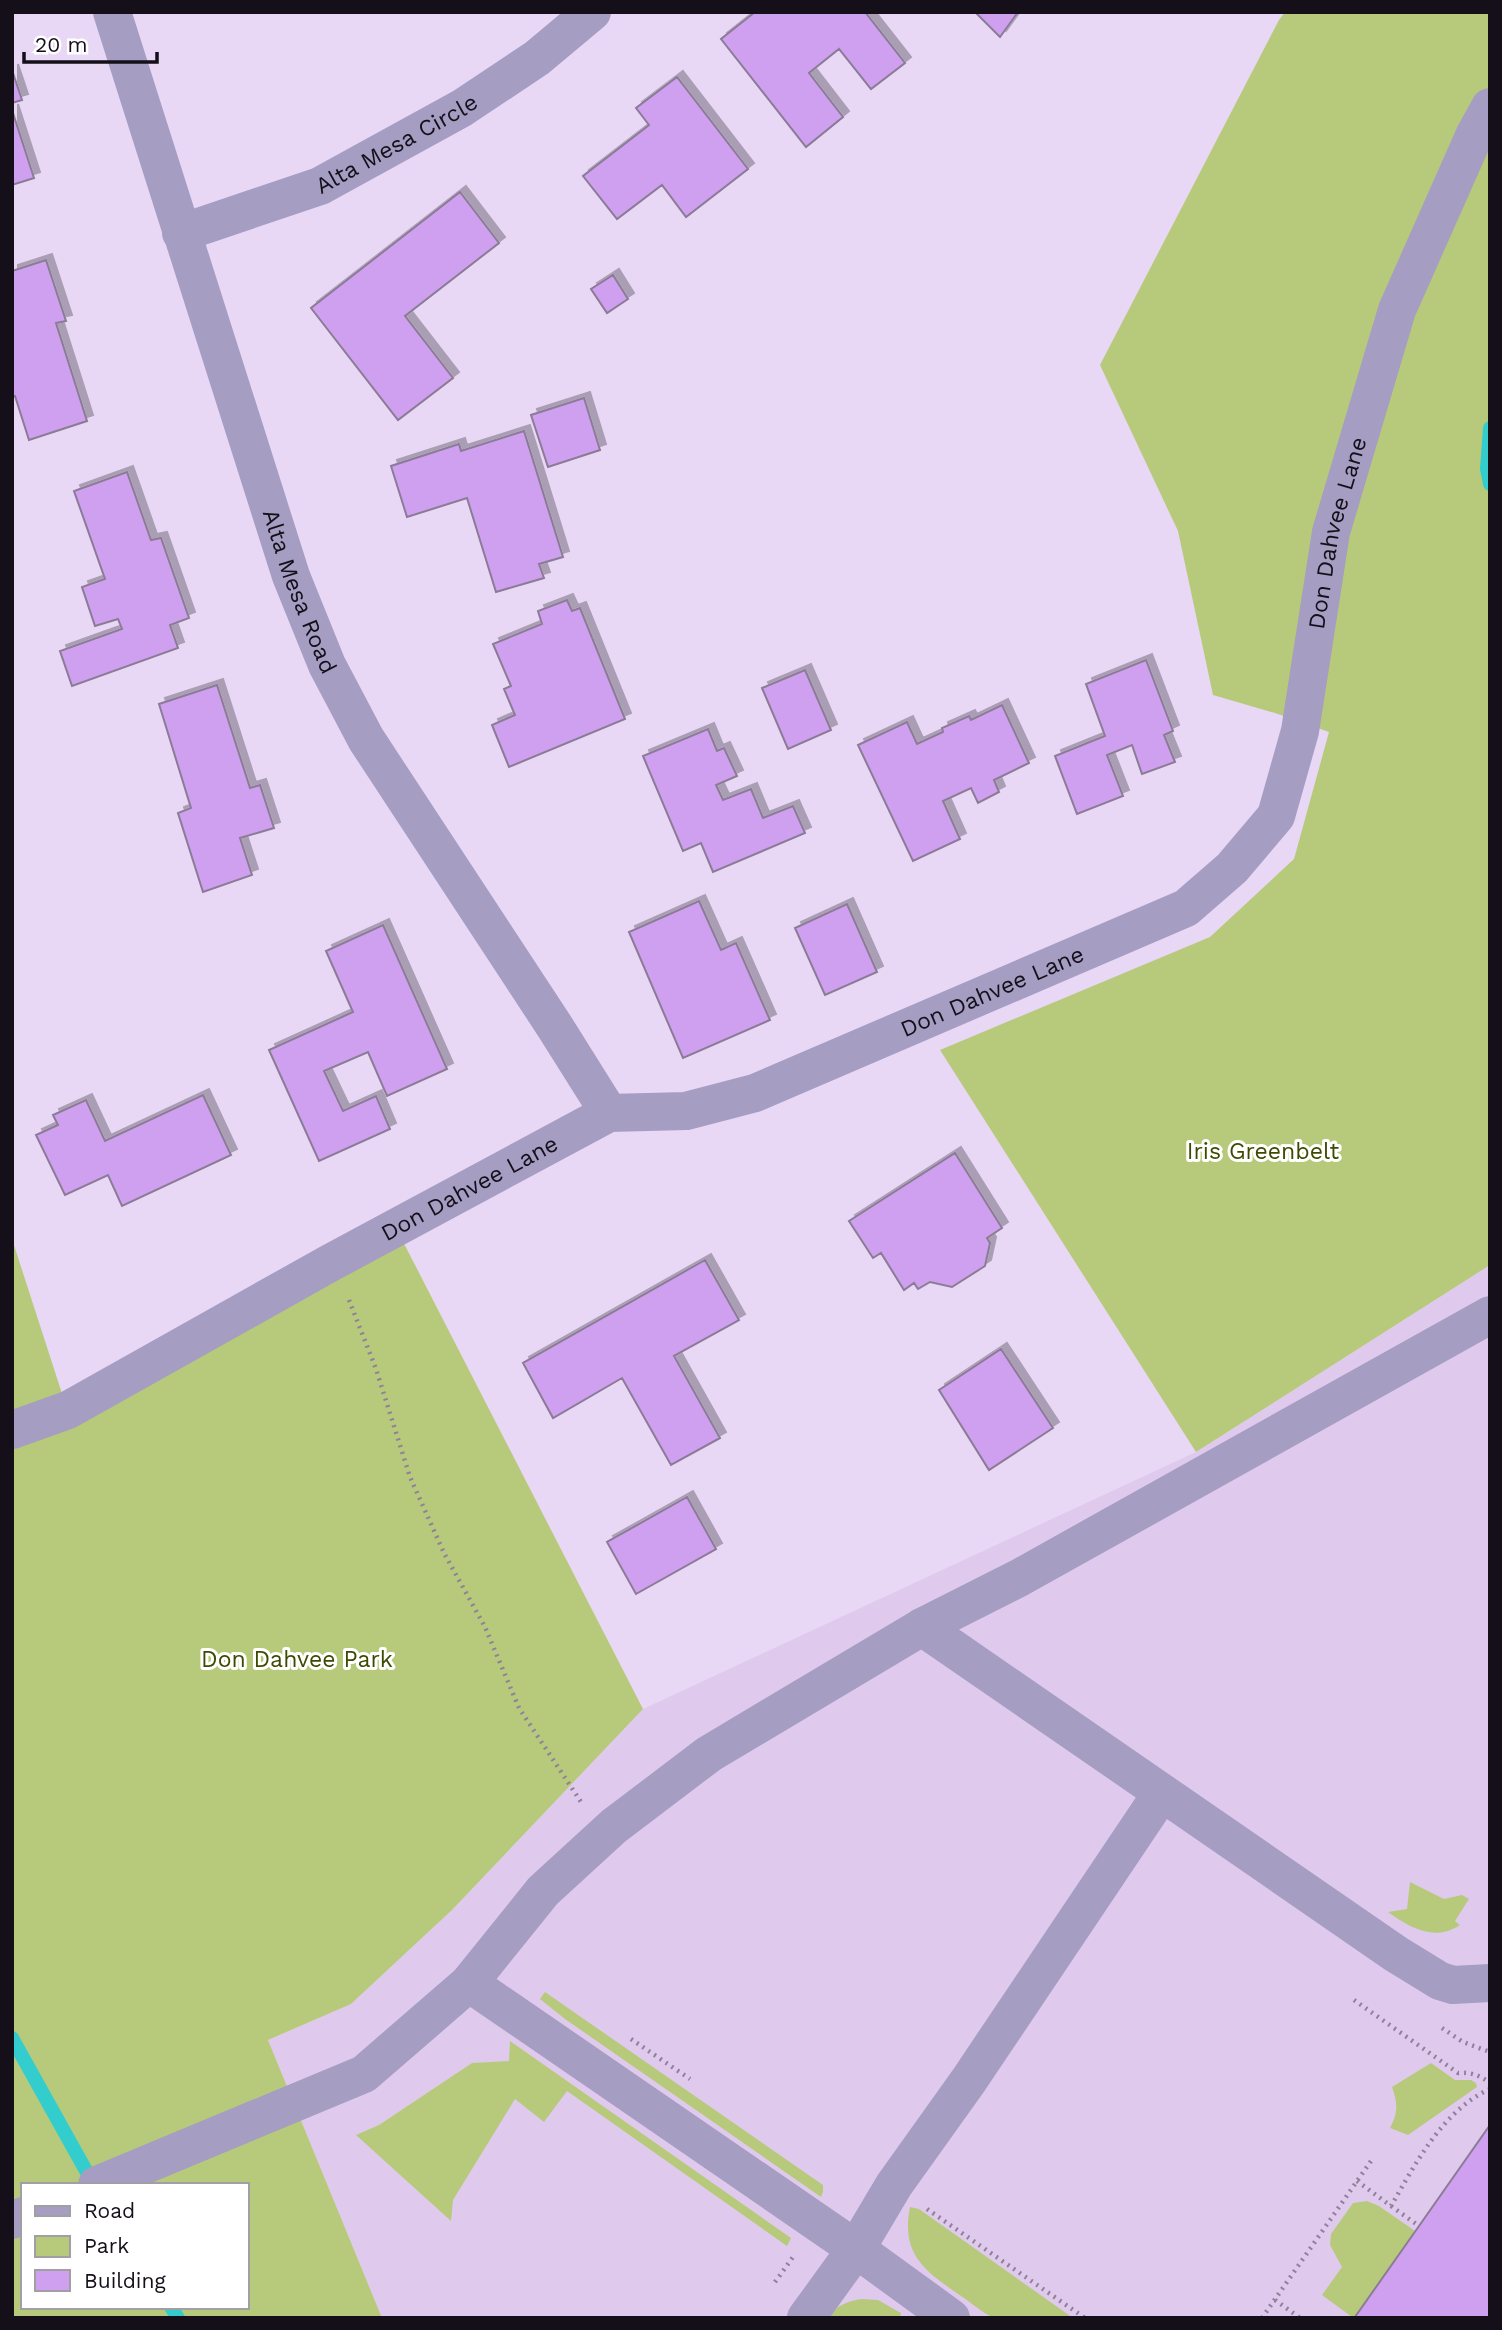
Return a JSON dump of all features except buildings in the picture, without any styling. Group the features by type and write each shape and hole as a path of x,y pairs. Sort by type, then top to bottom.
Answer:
{"street":[{"name":"Alta Mesa Road","path":"112,12 291,576 327,664 366,739 555,1027 608,1113"},
{"name":"Alta Mesa Circle","path":"181,233 320,186 461,108 537,58 592,12"},
{"name":"Don Dahvee Lane","path":"12,1430 68,1410 330,1263 608,1113 686,1111 755,1093 1186,908 1232,868 1276,816 1300,731 1331,532 1397,310 1475,134 1490,107"},
{"path":"102,2183 364,2074 469,1983 535,1900 614,1826 709,1754 922,1627 1019,1578 1490,1315"},
{"path":"922,1627 1396,1954 1453,1985 1490,1983"},
{"path":"806,2318 856,2249 894,2186 1161,1794"},
{"path":"469,1983 856,2249 951,2318"}],"path":[{"path":"330,1263 355,1312 410,1477 444,1553 485,1627 519,1708 587,1811"},
{"path":"1354,2000 1458,2073 1469,2072 1481,2076 1490,2084"},
{"path":"1391,2206 1420,2155 1459,2108 1490,2089"},
{"path":"1262,2318 1371,2161"},
{"path":"1357,2181 1419,2226"},
{"path":"926,2209 1085,2318"},
{"path":"775,2282 795,2254"},
{"path":"1275,2300 1300,2318"}],"shaded area":[{"path":"1490,1265 1490,2318 382,2318 268,2040 351,2004 452,1910 643,1709 1196,1452"}],"green space":[{"name":"Iris Greenbelt","path":"1285,12 1490,12 1490,1265 1196,1452 940,1050 1210,937 1294,859 1329,732 1213,695 1178,531 1100,365"},
{"name":"Don Dahvee Park","path":"396,1228 643,1709 452,1910 351,2004 268,2040 382,2318 12,2318 12,1239 67,1409"},
{"path":"1410,1882 1444,1899 1462,1895 1469,1899 1455,1921 1460,1925 1451,1930 1432,1933 1414,1928 1388,1912 1407,1909"},
{"path":"545,1992 823,2185 821,2197 565,2019 540,1999"},
{"path":"510,2041 791,2238 787,2246 567,2091 544,2122 515,2099 453,2200 451,2221 356,2135 379,2125 472,2063 509,2061"},
{"path":"1431,2063 1455,2080 1471,2080 1477,2087 1408,2135 1390,2128 1396,2108 1392,2087"},
{"path":"1367,2201 1379,2206 1415,2231 1355,2317 1352,2317 1322,2295 1342,2267 1330,2245 1331,2234 1353,2203"},
{"path":"910,2207 919,2209 1073,2318 996,2318 988,2315 939,2280 920,2262 909,2239"},
{"path":"862,2299 878,2300 901,2313 900,2318 828,2318 843,2304"}],"waterway":[{"path":"1490,428 1487,469 1490,484"},
{"path":"12,2038 93,2183"},
{"path":"172,2309 178,2318"}]}
